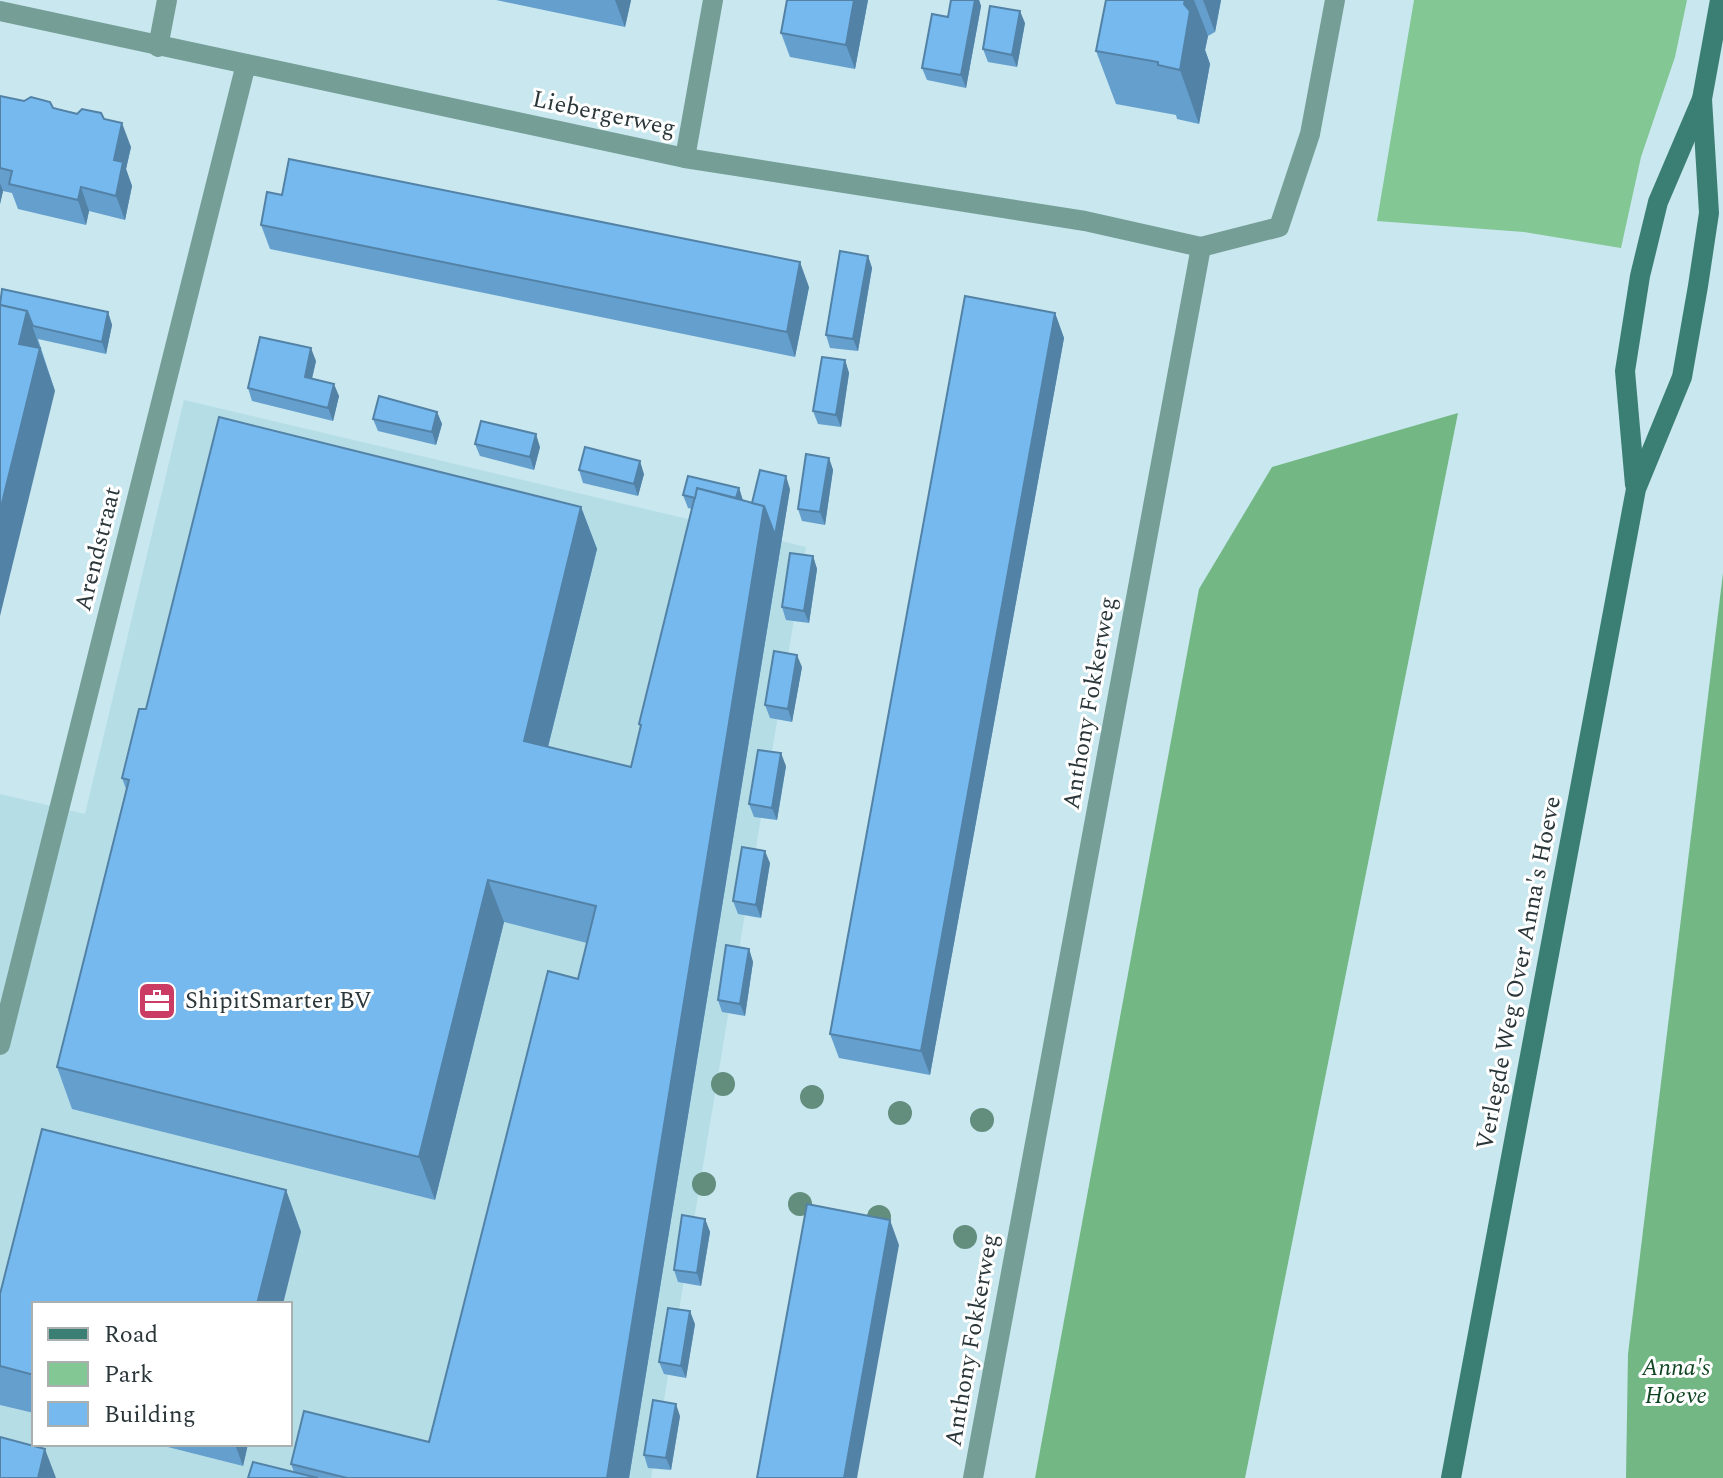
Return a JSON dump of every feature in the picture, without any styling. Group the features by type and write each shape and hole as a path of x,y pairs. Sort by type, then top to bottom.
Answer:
{"main road":[{"name":"Verlegde Weg Over Anna's Hoeve","path":"1636,489 1625,371 1640,276 1658,202 1702,99 1720,0"},
{"name":"Verlegde Weg Over Anna's Hoeve","path":"1453,1474 1636,489 1682,377 1709,213 1702,99"}],"street":[{"path":"158,47 167,0"},
{"path":"685,158 713,0"},
{"path":"1201,247 1279,227 1310,134 1335,0"},
{"name":"Liebergerweg","path":"0,11 685,158 1085,221 1201,247"},
{"name":"Arendstraat","path":"0,1045 246,64"},
{"name":"Anthony Fokkerweg","path":"973,1478 1201,247"}],"shaded area":[{"path":"184,400 806,547 651,1478 0,1478 0,794 85,814"}],"green space":[{"path":"1414,0 1687,0 1675,57 1641,157 1621,248 1524,232 1377,221"},
{"path":"1458,413 1245,1478 1035,1478 1199,589 1272,467"},
{"name":"Anna's Hoeve","path":"1723,573 1723,1478 1626,1478 1628,1354"}],"building":[{"path":"787,0 854,0 846,45 781,33"},
{"path":"951,0 975,0 961,75 922,68 932,14 948,17"},
{"path":"1106,0 1185,0 1184,4 1190,11 1180,70 1158,65 1158,62 1096,51"},
{"path":"990,6 1020,11 1012,55 983,49"},
{"path":"0,96 24,101 31,97 50,102 53,108 77,114 82,109 101,113 104,119 122,123 114,160 123,162 116,196 81,187 78,200 9,184 12,171 0,168"},
{"path":"289,159 800,262 787,332 261,225 267,192 282,195"},
{"path":"840,251 868,256 853,339 826,335"},
{"path":"2,289 108,312 102,342 33,326 27,311 0,305"},
{"path":"965,296 1055,313 921,1051 830,1034"},
{"path":"0,305 27,311 19,344 40,348 0,511"},
{"path":"260,337 311,348 305,377 334,384 328,408 248,388"},
{"path":"822,357 845,360 836,415 813,411"},
{"path":"379,396 437,412 432,432 373,419"},
{"path":"219,417 581,507 524,741 631,767 697,488 764,506 607,1478 347,1478 291,1464 304,1411 429,1442 548,971 578,979 596,906 488,880 419,1157 57,1067 129,780 122,778 139,709 146,709"},
{"path":"481,421 536,434 530,457 475,444"},
{"path":"585,447 640,461 634,484 579,470"},
{"path":"806,454 829,458 820,512 798,509"},
{"path":"760,470 786,476 775,535 764,506 752,503"},
{"path":"688,476 739,488 736,498 697,488 695,498 683,495"},
{"path":"790,553 813,556 804,611 782,607"},
{"path":"774,651 797,655 788,709 765,705"},
{"path":"758,750 781,753 772,808 749,804"},
{"path":"742,847 765,851 756,905 733,901"},
{"path":"726,945 749,949 740,1004 718,1000"},
{"path":"42,1129 286,1190 258,1302 32,1302 32,1374 0,1366 0,1294"},
{"path":"807,1204 890,1220 844,1478 757,1478"},
{"path":"682,1215 705,1219 697,1273 674,1270"},
{"path":"668,1308 690,1311 681,1366 659,1362"},
{"path":"653,1400 676,1404 666,1458 644,1455"},
{"path":"0,1437 45,1449 38,1478 0,1478"},
{"path":"253,1462 318,1478 248,1478"}],"place":[{"name":"ShipitSmarter BV","path":"157,1001"}]}
